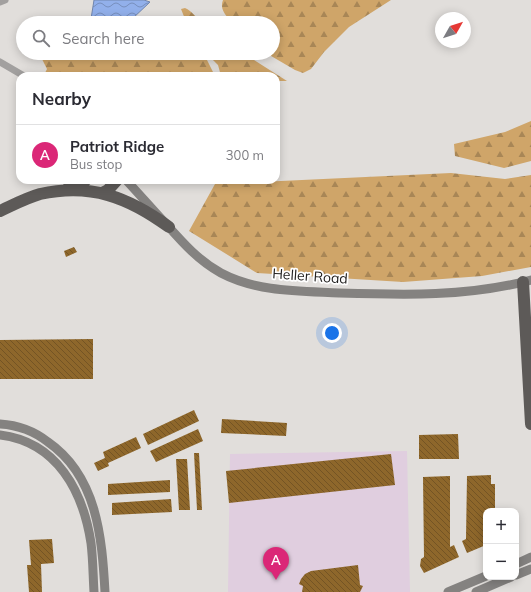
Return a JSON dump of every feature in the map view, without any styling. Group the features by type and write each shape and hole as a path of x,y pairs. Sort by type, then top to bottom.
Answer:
{"highway":[{"path":"64,191 78,184"},
{"path":"102,193 108,190 113,184"},
{"path":"0,211 38,195 64,191 88,191 102,193 134,204 169,227"},
{"path":"527,281 527,350 531,424"}],"main road":[{"name":"Heller Road","path":"130,184 187,248 204,262 220,272 247,283 271,289 388,295 438,295 527,281"},
{"path":"0,424 24,429 45,440 63,454 77,471 90,497 97,519 102,545 105,592"},
{"path":"0,435 21,440 40,450 58,465 72,483 82,508 88,530 92,556 94,592"},
{"path":"519,563 531,557"},
{"path":"519,574 531,569"},
{"path":"448,592 483,577"},
{"path":"476,592 505,580"}],"street":[{"path":"0,2 6,0"},
{"path":"0,62 19,72"}],"shaded area":[{"path":"407,451 410,592 228,592 230,454"}],"green space":[{"path":"223,0 391,0 349,27 324,52 311,69 303,73 278,60 280,60 280,16 226,16 224,13 222,4"},
{"path":"185,8 196,16 184,16 181,9"},
{"path":"42,60 207,60 213,72 46,72 47,69"},
{"path":"213,60 254,60 273,72 220,72 218,65"},
{"path":"280,77 287,81 280,81"},
{"path":"531,121 531,161 504,168 455,156 454,144 505,132"},
{"path":"451,173 505,179 531,175 531,267 482,276 403,282 257,273 189,231 215,184 280,184 280,181"}],"water":[{"path":"94,0 144,0 150,2 135,16 91,16"}],"building":[{"path":"74,247 77,252 66,257 64,251"},
{"path":"93,339 93,379 0,379 0,340"},
{"path":"194,410 199,421 148,445 143,434"},
{"path":"222,419 287,423 286,436 221,433"},
{"path":"198,429 203,441 156,462 150,451"},
{"path":"458,434 459,459 419,459 419,435"},
{"path":"136,437 141,448 108,463 109,466 98,471 94,463 105,458 103,452"},
{"path":"194,453 199,453 202,510 197,510"},
{"path":"391,454 395,485 229,503 226,471"},
{"path":"176,459 187,459 190,510 179,510"},
{"path":"491,475 491,484 495,484 495,508 483,508 483,546 467,553 462,541 466,539 467,476"},
{"path":"450,476 450,547 454,545 459,557 424,573 420,566 421,559 424,557 423,477"},
{"path":"170,480 170,492 108,495 108,484"},
{"path":"171,499 172,512 112,515 112,503"},
{"path":"52,539 54,563 41,564 42,592 29,592 27,565 31,565 29,540"},
{"path":"358,565 360,585 363,586 360,592 302,592 303,586 299,584 301,579 305,574 311,571"}],"place":[{"name":"Patriot Ridge","path":"276,580"}]}
